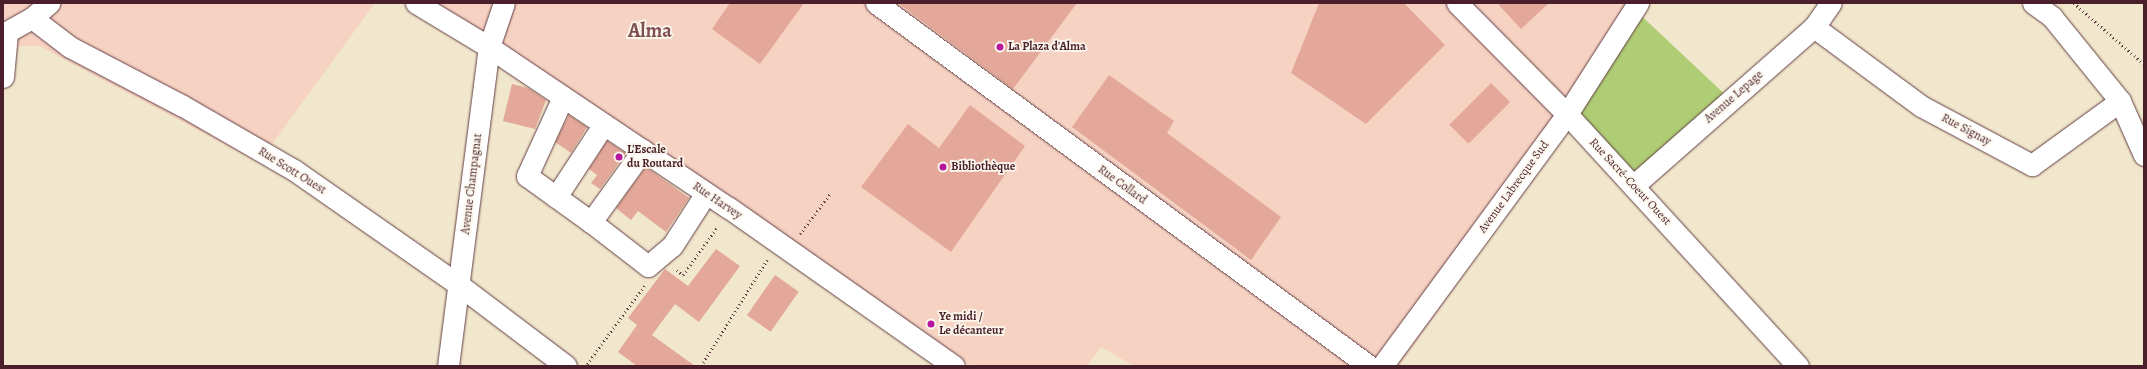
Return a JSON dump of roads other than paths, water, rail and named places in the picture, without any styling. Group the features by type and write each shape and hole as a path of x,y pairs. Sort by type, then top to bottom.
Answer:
{"street":[{"path":"3,77 5,34 32,18 49,3"},
{"name":"Rue Harvey","path":"416,3 490,47 778,241 954,366"},
{"name":"Avenue Champagnat","path":"448,366 460,285 490,47 504,3"},
{"name":"Rue Collard","path":"876,3 1369,366"},
{"name":"Rue Sacré-Coeur Ouest","path":"1457,3 1567,114 1798,366"},
{"name":"Avenue Labrecque Sud","path":"1382,366 1567,114 1638,3"},
{"name":"Avenue Lepage","path":"1632,186 1814,27 1831,3"},
{"path":"2033,3 2052,17 2120,101 2144,155"},
{"name":"Rue Scott Ouest","path":"32,18 70,47 183,106 294,170 460,285 566,366"},
{"name":"Rue Signay","path":"1814,27 1921,106 2032,165 2120,101"},
{"path":"563,97 527,176 591,222 648,266 672,246 706,193"},
{"path":"556,197 604,124"},
{"path":"591,222 643,150"}],"place":[{"name":"La Plaza d'Alma","path":"1000,47"},
{"name":"L'Escale du Routard","path":"619,157"},
{"name":"Bibliothèque","path":"943,167"},
{"name":"Ye midi / Le décanteur","path":"931,324"}],"district":[{"name":"Alma","path":"650,30"}]}
